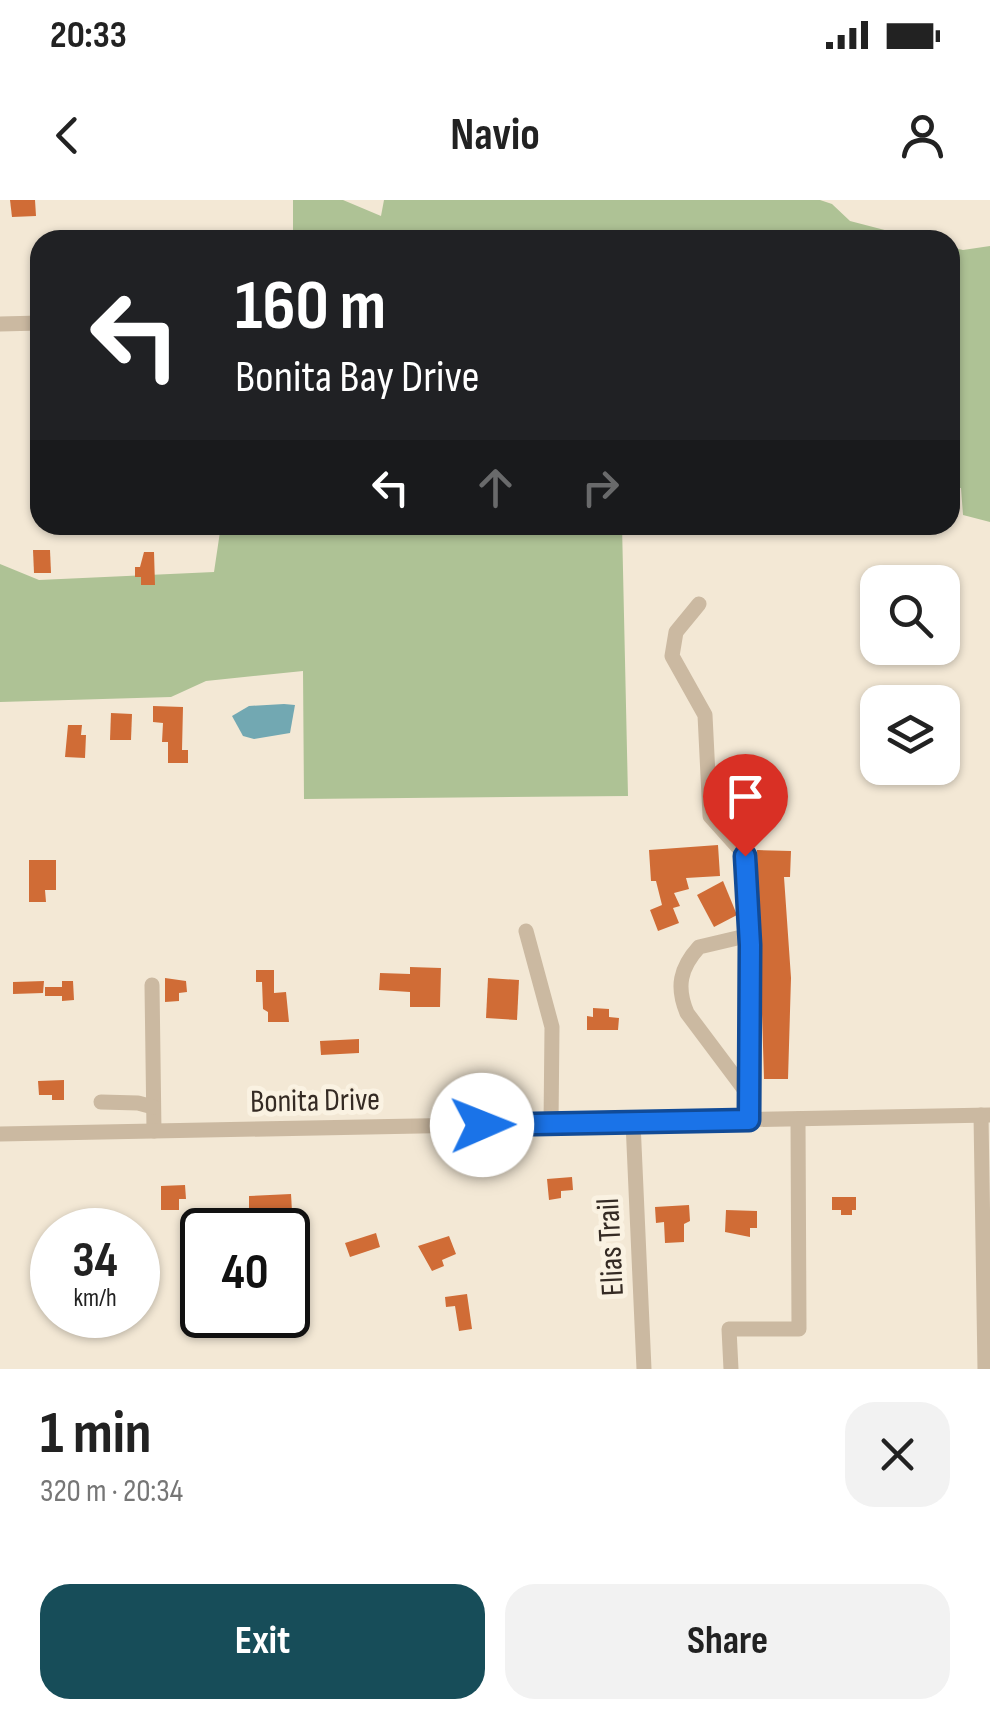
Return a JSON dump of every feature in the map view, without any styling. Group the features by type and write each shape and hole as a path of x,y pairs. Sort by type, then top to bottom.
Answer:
{"street":[{"path":"0,324 30,323"},
{"path":"699,604 676,632 672,656 704,715 710,816 745,856 750,936 749,1120"},
{"path":"526,930 552,1027 551,1124"},
{"path":"750,936 699,947 681,974 681,999 687,1013 750,1096"},
{"path":"152,986 154,1131"},
{"path":"100,1102 138,1102 153,1107"},
{"path":"985,1369 986,1115"},
{"name":"Bonita Drive","path":"0,1134 986,1115"},
{"path":"731,1369 730,1330 799,1329 798,1120"},
{"name":"Elias Trail","path":"633,1122 644,1369"}],"green space":[{"path":"293,200 343,200 381,216 384,200 820,200 832,204 850,221 885,230 293,230"},
{"path":"990,246 990,522 963,515 960,488 960,249"},
{"path":"220,535 622,535 628,796 304,799 303,671 206,681 171,697 0,702 0,564 39,580 214,572"}],"water":[{"path":"295,705 290,733 254,739 243,736 232,716 249,706"}],"building":[{"path":"10,200 35,200 36,216 12,217"},
{"path":"33,550 50,550 51,573 34,573"},
{"path":"144,552 154,552 155,585 141,585 141,577 135,577 135,567 140,567"},
{"path":"153,706 183,707 182,750 188,750 188,763 168,763 168,742 162,742 163,723 153,722"},
{"path":"111,713 132,714 131,740 110,740"},
{"path":"68,725 82,725 81,735 86,735 85,758 65,757"},
{"path":"718,845 720,876 686,878 689,889 674,893 680,906 673,908 679,923 658,931 650,910 662,905 656,881 651,881 649,850"},
{"path":"757,850 791,851 790,877 784,877 791,978 788,1079 764,1079"},
{"path":"29,860 56,860 56,890 45,890 46,902 29,902"},
{"path":"723,881 737,915 714,927 697,895"},
{"path":"410,967 441,968 440,1007 410,1007 410,992 379,990 380,973 410,974"},
{"path":"256,970 274,970 274,993 286,992 289,1022 268,1022 268,1012 263,1009 262,982 256,982"},
{"path":"165,978 186,981 187,992 179,993 179,1001 165,1002"},
{"path":"488,978 519,980 517,1020 486,1018"},
{"path":"44,981 43,993 13,994 13,982"},
{"path":"62,981 73,981 74,1000 45,996 45,987 62,987"},
{"path":"593,1008 609,1009 609,1017 619,1018 618,1030 587,1030 587,1016 593,1017"},
{"path":"359,1039 359,1053 321,1055 320,1041"},
{"path":"64,1080 64,1100 39,1095 38,1081"},
{"path":"572,1177 573,1190 561,1191 561,1198 549,1200 547,1179"},
{"path":"185,1185 186,1199 179,1199 179,1210 161,1210 161,1186"},
{"path":"291,1194 292,1208 249,1208 249,1196"},
{"path":"832,1197 856,1197 856,1210 852,1210 852,1215 841,1215 841,1210 832,1210"},
{"path":"689,1205 690,1221 684,1224 684,1242 665,1243 664,1222 656,1223 655,1207"},
{"path":"726,1210 757,1211 757,1228 750,1228 750,1237 725,1232"},
{"path":"376,1233 380,1247 350,1257 345,1243"},
{"path":"449,1236 456,1254 442,1260 444,1266 432,1271 418,1246"},
{"path":"467,1294 472,1329 459,1331 455,1306 446,1307 445,1297"}],"route":[{"path":"482,1125 749,1120 752,1052 745,856"}]}
